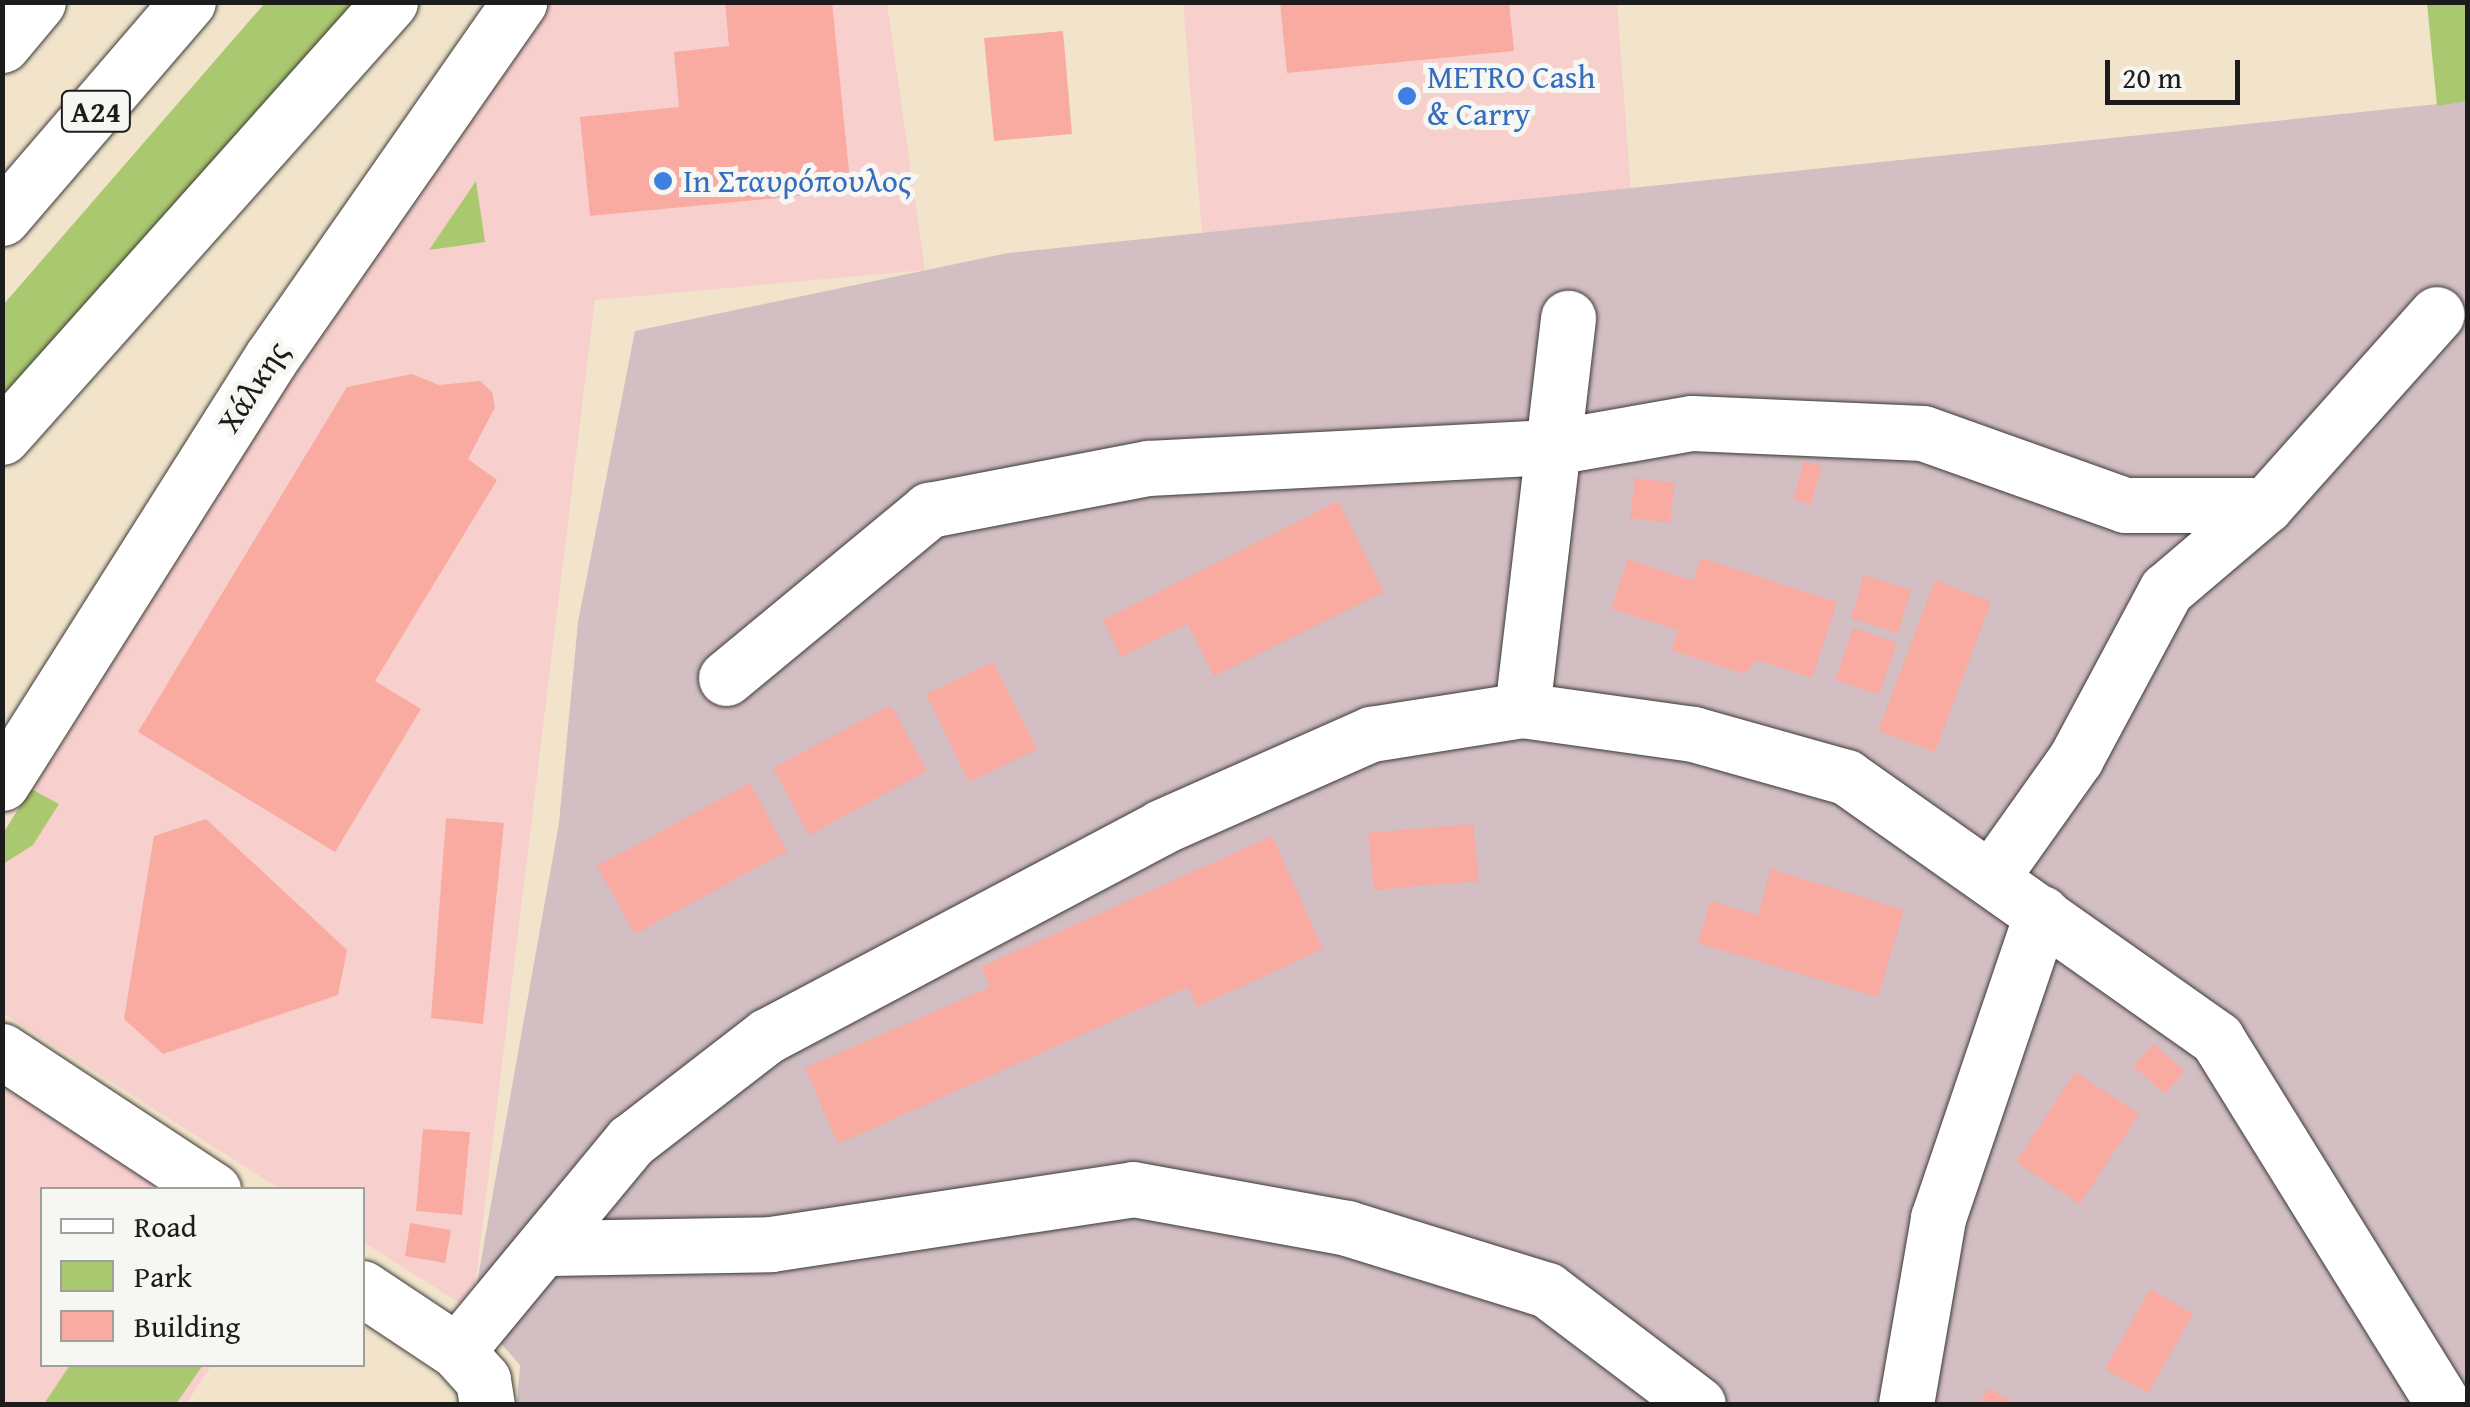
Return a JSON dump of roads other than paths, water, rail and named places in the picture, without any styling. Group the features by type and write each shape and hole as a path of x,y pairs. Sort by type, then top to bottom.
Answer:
{"main road":[{"path":"2,45 38,2"},
{"name":"Α24","path":"2,218 188,2"},
{"path":"2,437 390,2"},
{"name":"Χάλκης","path":"2,783 271,358 519,2"},
{"path":"1992,875 2076,758 2166,590 2266,505 2437,314"},
{"path":"1522,710 1568,318"},
{"path":"726,678 929,510 1148,468 1554,447 1692,424 1923,432 2125,505 2266,505"},
{"path":"458,1350 550,1248 631,1142 767,1036 1162,827 1372,734 1522,710 1694,734 1846,777 1992,875 2217,1039 2444,1404"},
{"path":"1906,1404 1938,1218 2042,913"},
{"path":"2,1051 208,1187"},
{"path":"550,1248 771,1244 1133,1188 1347,1228 1546,1290 1698,1404"},
{"path":"365,1290 458,1350 483,1380 487,1404"}],"place":[{"name":"METRO Cash & Carry","path":"1407,96"},
{"name":"In Σταυρόπουλος","path":"663,181"}]}
